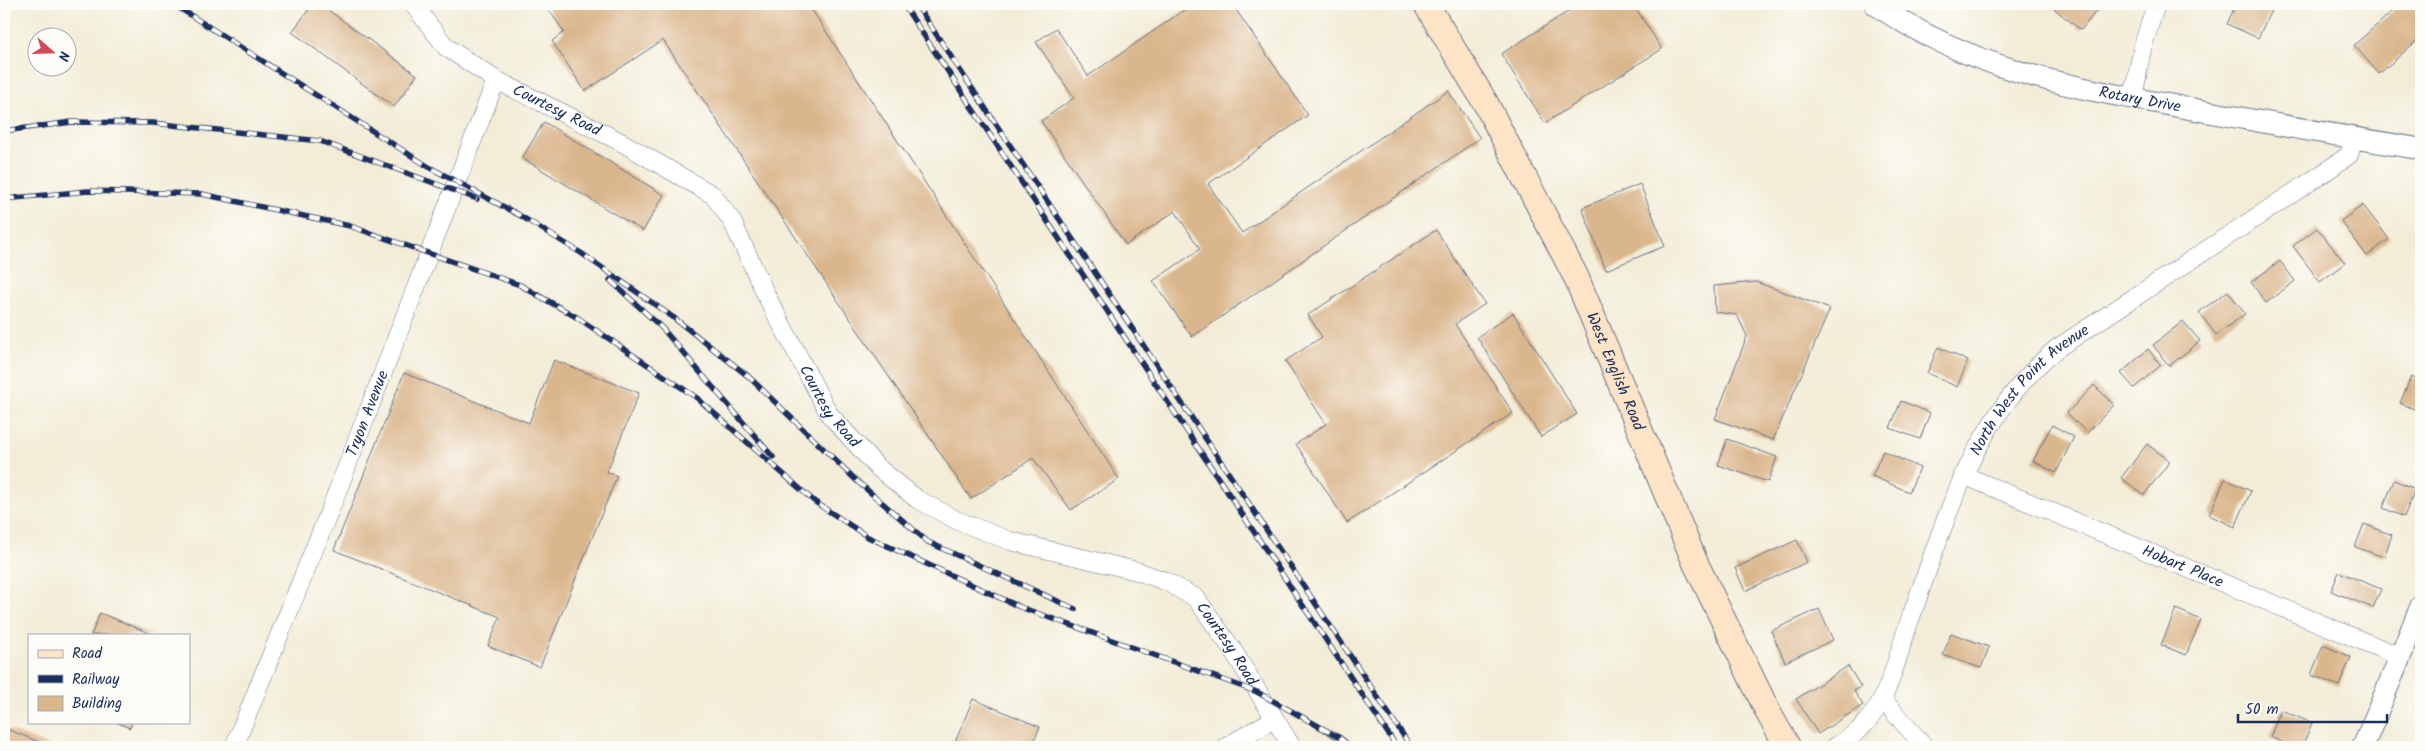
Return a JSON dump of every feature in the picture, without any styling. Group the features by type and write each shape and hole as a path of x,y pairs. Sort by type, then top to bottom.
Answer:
{"main road":[{"name":"West English Road","path":"1426,4 1485,102 1576,277 1695,562 1770,716 1788,747"}],"street":[{"name":"Courtesy Road","path":"413,4 446,47 496,80 621,142 713,195 732,221 767,297 828,414 877,467 917,498 956,520 1010,540 1137,571 1165,581 1196,598 1232,649 1292,747"},
{"name":"Rotary Drive","path":"1875,4 1924,34 2003,68 2076,88 2354,138 2421,148"},
{"path":"2133,99 2142,49 2156,4"},
{"name":"Tryon Avenue","path":"234,747 332,505 496,80"},
{"name":"North West Point Avenue","path":"1835,747 1862,727 1883,700 1910,618 1963,475 1981,439 2030,371 2056,350 2349,155 2354,138"},
{"name":"Hobart Place","path":"1963,475 2401,657"},
{"path":"2363,747 2421,606"},
{"path":"1883,700 1925,747"},
{"path":"1226,747 1274,719"}],"building":[{"path":"313,4 320,4 417,75 394,107 292,32"},
{"path":"545,4 808,4 1119,479 1071,510 1033,458 971,499 663,40 585,91 552,41 564,32"},
{"path":"1193,4 1232,4 1308,115 1208,184 1242,233 1448,91 1480,138 1192,337 1153,281 1200,249 1175,211 1126,245 1041,121 1074,98 1036,42 1056,28 1088,76"},
{"path":"1580,4 1633,4 1662,49 1545,123 1501,54"},
{"path":"2048,4 2100,4 2101,5 2081,30"},
{"path":"2236,4 2274,4 2258,38 2227,24"},
{"path":"2401,4 2421,4 2421,37 2379,74 2354,45"},
{"path":"544,122 664,195 643,231 522,158"},
{"path":"1640,184 1665,246 1606,270 1582,208"},
{"path":"2363,205 2389,239 2367,256 2341,221"},
{"path":"2317,228 2345,263 2320,282 2293,246"},
{"path":"1436,230 1485,304 1455,324 1513,413 1347,523 1296,444 1326,424 1285,361 1322,337 1308,315"},
{"path":"2280,261 2295,281 2266,303 2251,282"},
{"path":"1756,282 1830,309 1773,440 1715,419 1747,336 1737,315 1715,312 1714,286"},
{"path":"2228,291 2245,314 2216,335 2199,312"},
{"path":"1513,313 1577,414 1541,437 1477,337"},
{"path":"2183,321 2200,341 2169,366 2153,345"},
{"path":"1938,347 1968,361 1957,387 1927,373"},
{"path":"2148,349 2161,365 2134,388 2121,373"},
{"path":"554,360 639,393 607,472 617,476 540,667 488,646 500,617 334,550 404,373 529,423"},
{"path":"2411,377 2421,381 2421,412 2400,403"},
{"path":"2094,385 2114,405 2087,433 2067,413"},
{"path":"1901,401 1930,413 1920,439 1890,428"},
{"path":"2052,425 2074,437 2056,473 2033,461"},
{"path":"1727,439 1777,457 1768,482 1718,465"},
{"path":"2147,444 2170,461 2144,495 2121,478"},
{"path":"1883,451 1920,468 1909,492 1872,476"},
{"path":"2225,479 2251,491 2235,527 2209,515"},
{"path":"2394,480 2415,489 2404,517 2383,508"},
{"path":"2364,524 2392,535 2384,557 2355,547"},
{"path":"1797,540 1807,562 1745,591 1735,568"},
{"path":"2339,572 2381,589 2373,608 2331,591"},
{"path":"1819,609 1833,640 1785,662 1771,631"},
{"path":"2176,609 2201,620 2186,655 2161,645"},
{"path":"100,613 152,634 91,634"},
{"path":"1951,633 1989,647 1981,668 1943,655"},
{"path":"2323,645 2351,657 2339,686 2311,675"},
{"path":"1848,666 1861,687 1854,691 1863,705 1818,734 1796,699"},
{"path":"973,699 1040,727 1031,747 953,747"},
{"path":"2421,701 2421,713 2417,711"},
{"path":"2281,710 2312,723 2302,747 2293,747 2270,737"},
{"path":"121,724 131,724 130,728"},
{"path":"4,728 52,747 4,747"}],"railway":[{"path":"173,4 429,167 519,215 581,253 674,318 748,376 858,482 928,542 1075,609"},
{"path":"903,4 1397,747"},
{"path":"916,4 1411,747"},
{"path":"4,131 72,122 153,123 320,141 477,199"},
{"path":"4,199 88,191 202,194 350,226 520,285 578,318 697,398 815,502 868,537 1020,607 1257,692 1340,738 1351,747"},
{"path":"610,280 662,328 773,457"}]}
